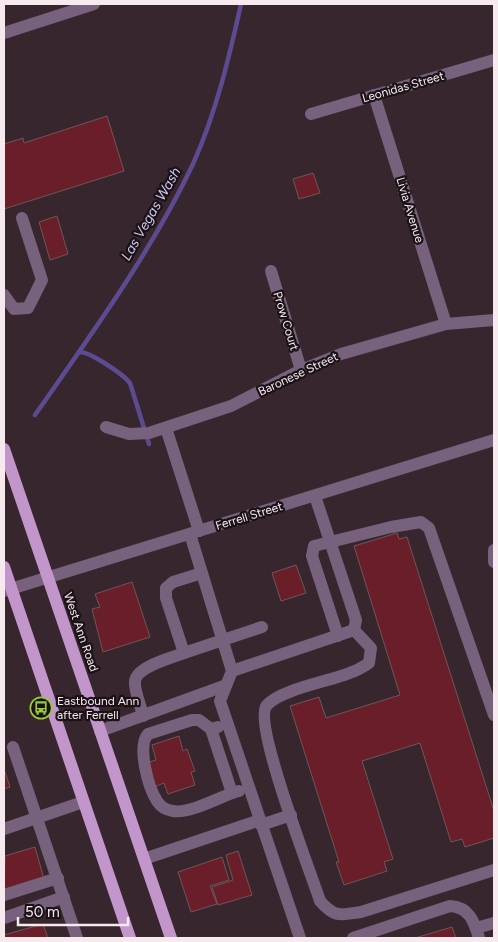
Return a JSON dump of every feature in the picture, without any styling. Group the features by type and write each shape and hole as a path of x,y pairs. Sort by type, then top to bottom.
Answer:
{"main road":[{"name":"West Ann Road","path":"4,448 171,938"},
{"path":"4,567 7,590 130,938"}],"street":[{"path":"4,32 94,4"},
{"name":"Leonidas Street","path":"311,114 494,60"},
{"name":"Livia Avenue","path":"374,95 446,324"},
{"path":"4,296 14,310 28,308 42,280 22,218"},
{"name":"Prow Court","path":"271,271 301,370"},
{"name":"Baronese Street","path":"106,427 129,434 149,433 231,406 301,370 341,354 446,324 494,320"},
{"path":"166,428 194,533 202,573 232,671"},
{"name":"Ferrell Street","path":"7,590 494,440"},
{"path":"314,496 356,620 354,630"},
{"path":"338,636 311,549 330,540 421,522 429,528 494,715"},
{"path":"494,550 494,562"},
{"path":"184,653 166,598 166,588 172,582 202,573"},
{"path":"143,716 135,682 138,675 146,667 262,627"},
{"path":"300,938 220,701 224,686 232,671 354,630"},
{"path":"354,630 371,648 369,663 353,672 277,697 266,706 263,719 270,754 320,901 331,913 341,915 361,912 494,870"},
{"path":"100,730 224,686"},
{"path":"232,793 211,729 199,720 192,720 148,734 143,744 145,766 157,800 164,808 181,812 249,787"},
{"path":"211,729 228,724"},
{"path":"13,747 77,938"},
{"path":"4,829 83,802"},
{"path":"144,859 291,814"},
{"path":"4,895 58,878"},
{"path":"4,918 64,897"},
{"path":"353,938 450,906 460,906 468,911 478,933 494,923"}],"building":[{"path":"107,116 124,171 4,209 4,144 23,138 24,143"},
{"path":"313,173 320,193 299,199 293,179"},
{"path":"57,216 68,254 50,260 39,222"},
{"path":"397,533 399,539 407,537 494,811 494,838 465,847 462,839 451,842 420,743 362,761 393,859 384,862 387,871 344,885 336,862 339,862 290,706 319,697 326,718 400,695 354,546"},
{"path":"296,565 306,593 281,601 272,573"},
{"path":"132,582 150,637 103,652 92,609 100,607 95,594"},
{"path":"179,736 183,751 187,749 195,771 191,772 195,785 168,794 164,783 154,787 146,763 156,760 152,745"},
{"path":"4,769 10,787 4,789"},
{"path":"35,847 44,879 4,891 5,856"},
{"path":"238,851 252,895 218,905 212,887 233,880 226,855"},
{"path":"222,857 229,880 210,886 217,904 191,912 178,872"},
{"path":"43,924 48,938 4,938 4,935"},
{"path":"452,927 456,938 415,938"}],"waterway":[{"name":"Las Vegas Wash","path":"35,415 119,293 177,197 209,125 227,65 241,4"},
{"path":"79,352 90,355 106,364 130,383 149,444"}],"place":[{"name":"Eastbound Ann after Ferrell","path":"41,708"}]}
